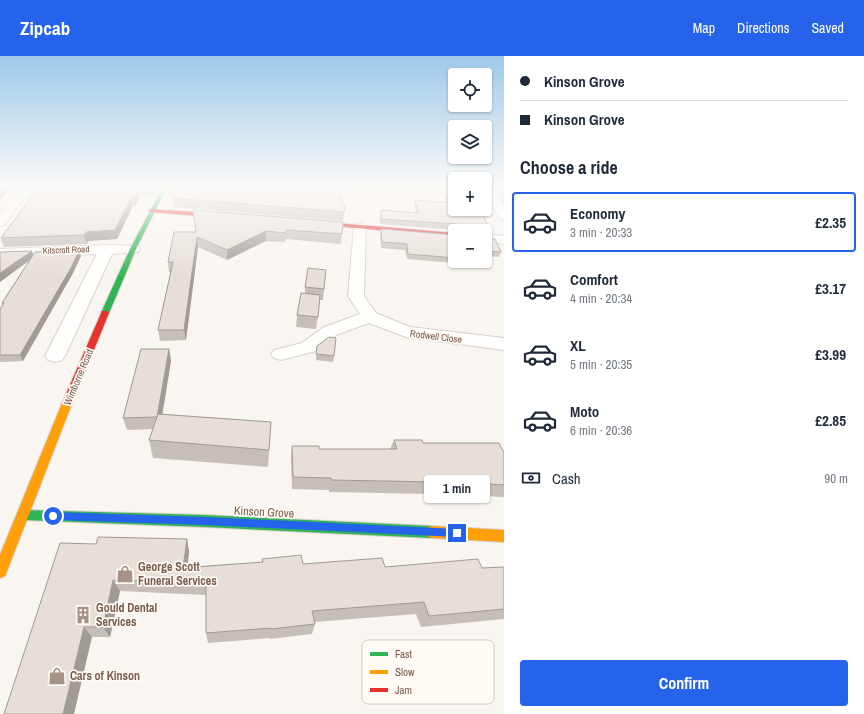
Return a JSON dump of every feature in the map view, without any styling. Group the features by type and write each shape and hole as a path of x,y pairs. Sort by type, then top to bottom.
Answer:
{"main road":[{"name":"Wimborne Road","path":"0,571 68,401 148,218"},
{"path":"306,223 448,234"},
{"name":"Kinson Grove","path":"23,515 205,521 504,536"}],"street":[{"path":"281,354 309,347 330,332 346,324 370,317 356,296 360,227"},
{"path":"492,239 504,240"},
{"path":"55,356 107,249"},
{"name":"Kitscroft Road","path":"0,253 133,249"},
{"name":"Rodwell Close","path":"370,317 406,332 504,344"}],"building":[{"path":"16,218 121,218 115,230 86,232 84,235 1,238"},
{"path":"194,218 289,218 343,222 342,234 286,230 286,233 266,231 227,250 197,237 184,330 158,330 173,262 168,262 174,232 196,232"},
{"path":"381,218 484,218 487,224 457,224 381,219"},
{"path":"381,229 448,234 448,257 408,254 407,244 382,242"},
{"path":"492,239 495,239 501,252 492,251"},
{"path":"32,251 0,273 0,252"},
{"path":"79,251 71,268 20,355 0,355 0,309 4,303 2,303 35,252"},
{"path":"308,268 326,270 324,289 305,287"},
{"path":"301,293 320,295 318,317 297,315"},
{"path":"329,337 336,338 334,356 316,354 317,346"},
{"path":"141,349 169,349 157,417 123,418"},
{"path":"158,414 271,422 269,450 149,440"},
{"path":"394,440 422,440 423,443 499,443 504,452 504,485 487,484 486,482 436,480 437,482 332,480 331,478 293,477 292,446 319,446 319,449 397,449"},
{"path":"98,537 187,539 183,568 263,562 262,559 301,555 303,564 382,558 385,567 478,559 482,568 504,567 504,609 429,616 424,602 312,611 315,624 271,629 206,633 206,583 113,580 103,627 84,627 63,714 4,714 60,543 96,544"}],"traffic: fast":[{"path":"105,313 133,249 149,218"},
{"path":"23,515 205,521 431,532"}],"traffic: slow":[{"path":"0,571 68,401"},
{"path":"431,532 504,536"}],"traffic: jam":[{"path":"313,223 448,234"},
{"path":"68,401 105,313"}],"place":[{"name":"George Scott Funeral Services","path":"125,574"},
{"name":"Gould Dental Services","path":"83,615"},
{"name":"Cars of Kinson","path":"57,676"}],"route":[{"path":"53,516 205,521 457,533"}]}
